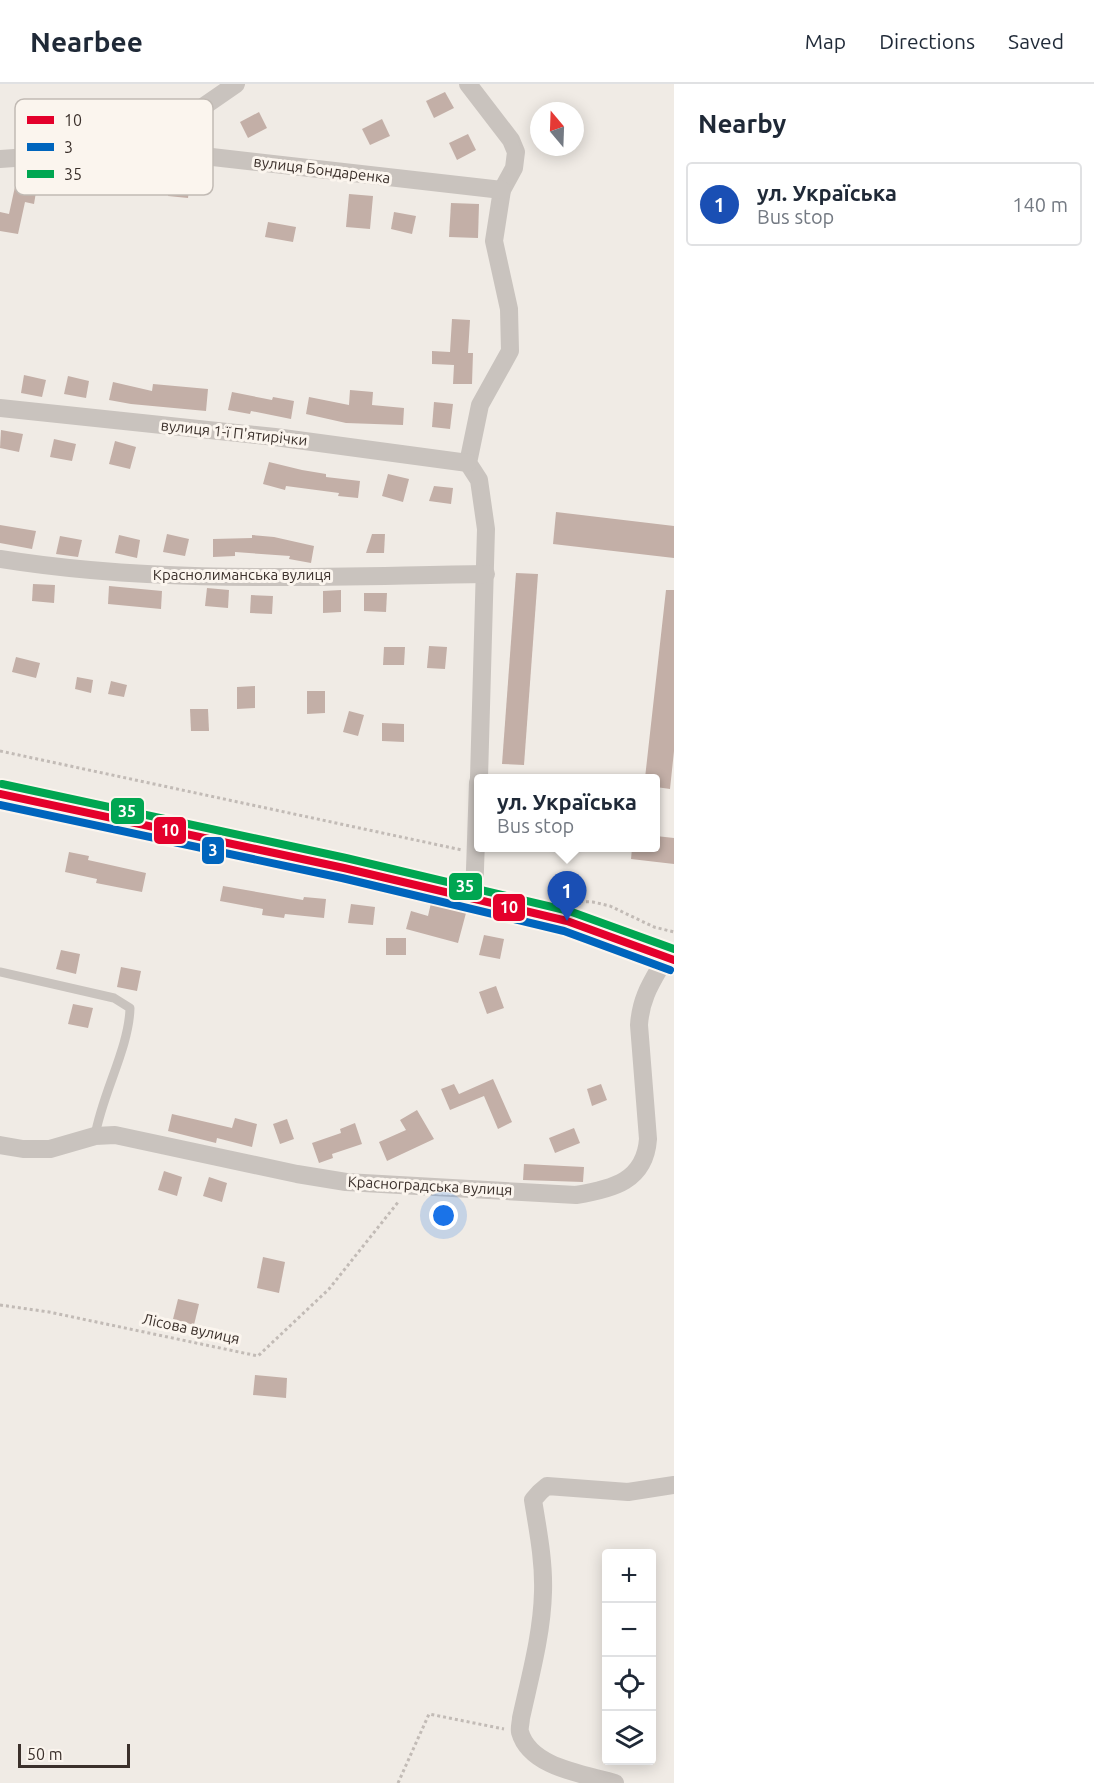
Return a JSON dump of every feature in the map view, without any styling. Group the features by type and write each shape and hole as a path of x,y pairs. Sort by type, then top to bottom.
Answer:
{"street":[{"path":"468,84 511,140 516,152 513,168 502,190 494,241 509,309 510,351 480,405 468,463 479,480 486,529 479,774"},
{"path":"211,99 230,85"},
{"name":"вулиця Бондаренка","path":"213,157 502,190"},
{"name":"вулиця Бондаренка","path":"0,159 15,158"},
{"name":"вулиця 1-ї П'ятирічки","path":"0,408 275,437 468,463"},
{"name":"Краснолиманська вулиця","path":"0,559 86,571 127,574 262,576 486,574"},
{"path":"0,794 474,898 567,921 670,959"},
{"path":"474,898 476,854"},
{"name":"Красноградська вулиця","path":"0,1145 23,1149 50,1149 95,1136 114,1135 297,1174 346,1182 576,1195 596,1192 630,1178 639,1169 646,1155 648,1139 639,1025 640,1008 645,992 670,959"},
{"path":"615,1783 552,1765 533,1755 520,1732 540,1630 543,1592 542,1553 533,1500 547,1486 628,1492 674,1485"}],"lane":[{"path":"0,972 114,998 129,1008 126,1034 99,1113 95,1136"}],"path":[{"path":"0,751 476,854"},
{"path":"572,901 610,906 654,927 674,932"},
{"name":"Лісова вулиця","path":"0,1305 49,1312 258,1356 329,1289 411,1185"},
{"path":"398,1783 429,1714 520,1732"}],"building":[{"path":"445,92 454,108 434,118 426,101"},
{"path":"259,112 267,128 248,138 240,122"},
{"path":"382,119 390,136 370,145 362,129"},
{"path":"468,134 476,150 457,160 449,143"},
{"path":"15,187 15,195 36,195 34,204 25,202 18,234 0,231 0,212 9,214"},
{"path":"349,194 373,196 370,229 346,227"},
{"path":"168,195 188,195 188,198"},
{"path":"451,203 479,204 478,238 449,237"},
{"path":"394,212 416,216 412,234 391,229"},
{"path":"268,222 296,227 293,242 265,237"},
{"path":"452,319 470,320 468,353 473,353 472,384 453,384 454,365 432,364 432,351 450,352"},
{"path":"24,375 46,380 42,397 21,393"},
{"path":"68,376 89,381 86,398 64,394"},
{"path":"113,382 152,391 153,384 208,389 206,411 109,400"},
{"path":"350,390 373,392 372,405 404,408 403,425 346,423 306,414 309,397 349,405"},
{"path":"232,392 272,400 273,397 294,401 291,419 251,411 250,414 228,410"},
{"path":"434,402 453,404 450,429 432,427"},
{"path":"1,430 23,434 19,452 0,448"},
{"path":"54,439 76,444 72,461 50,457"},
{"path":"115,441 136,447 130,469 109,464"},
{"path":"269,462 326,474 326,477 360,481 358,498 338,496 339,493 286,486 285,490 263,484"},
{"path":"388,474 409,479 403,502 382,496"},
{"path":"434,486 453,488 451,504 429,501"},
{"path":"556,512 674,526 674,558 553,544"},
{"path":"0,525 36,531 32,549 0,543"},
{"path":"167,534 189,539 185,556 163,552"},
{"path":"372,534 385,534 384,553 366,553"},
{"path":"119,535 140,540 137,558 115,553"},
{"path":"252,535 274,537 314,546 311,563 289,559 290,556 235,552 235,556 213,557 213,539 252,538"},
{"path":"60,536 82,540 78,557 56,554"},
{"path":"516,573 538,574 524,765 502,764"},
{"path":"33,584 55,585 54,603 32,601"},
{"path":"109,586 162,591 161,609 108,604"},
{"path":"207,588 229,590 228,608 205,606"},
{"path":"341,590 341,612 323,613 323,591"},
{"path":"666,590 674,590 674,751 670,789 660,788 660,774 645,774"},
{"path":"364,593 387,593 386,612 364,611"},
{"path":"251,595 273,596 272,614 250,613"},
{"path":"429,646 447,647 445,669 427,668"},
{"path":"384,647 405,647 404,665 383,665"},
{"path":"16,657 40,663 36,678 12,672"},
{"path":"77,677 93,680 91,693 75,689"},
{"path":"111,681 127,685 124,697 108,694"},
{"path":"255,686 255,708 237,709 237,687"},
{"path":"307,691 325,691 325,713 307,714"},
{"path":"190,709 208,709 209,731 191,731"},
{"path":"349,711 364,715 358,736 343,732"},
{"path":"382,723 404,724 404,742 382,741"},
{"path":"660,836 674,838 674,864 631,859 632,852 660,852"},
{"path":"69,852 89,856 88,860 146,873 142,892 96,883 97,879 65,872"},
{"path":"223,886 303,900 304,897 326,899 324,918 285,914 284,918 262,915 263,909 220,901"},
{"path":"431,903 466,913 458,943 406,929 411,911 428,916"},
{"path":"351,904 375,907 373,925 348,923"},
{"path":"484,935 504,939 500,959 479,955"},
{"path":"386,938 406,938 406,955 386,955"},
{"path":"61,950 80,954 76,974 56,969"},
{"path":"121,967 141,971 137,991 117,987"},
{"path":"496,986 504,1008 487,1014 479,992"},
{"path":"73,1004 93,1008 88,1028 68,1024"},
{"path":"493,1079 512,1122 498,1129 484,1096 450,1110 441,1089 454,1084 459,1094"},
{"path":"601,1084 607,1100 592,1106 587,1089"},
{"path":"417,1110 434,1139 387,1161 379,1142 406,1130 400,1120"},
{"path":"172,1114 232,1128 235,1118 257,1124 252,1147 217,1138 216,1143 168,1131"},
{"path":"287,1119 294,1139 280,1144 273,1124"},
{"path":"355,1123 362,1144 332,1154 333,1158 319,1163 312,1143 341,1133 340,1129"},
{"path":"574,1128 580,1143 555,1153 549,1138"},
{"path":"524,1164 584,1167 583,1182 523,1180"},
{"path":"164,1171 182,1177 177,1196 158,1190"},
{"path":"209,1177 227,1183 222,1202 203,1196"},
{"path":"263,1257 285,1262 279,1293 257,1288"},
{"path":"178,1299 199,1304 194,1325 173,1319"},
{"path":"255,1375 287,1378 286,1398 253,1395"}],"transit line":[{"name":"35","path":"2,784 346,858 569,911 674,949"},
{"name":"10","path":"0,794 344,868 567,921 674,960"},
{"name":"3","path":"0,805 342,878 564,931 670,970"}],"place":[{"name":"ул. Україська","path":"567,921"}]}
